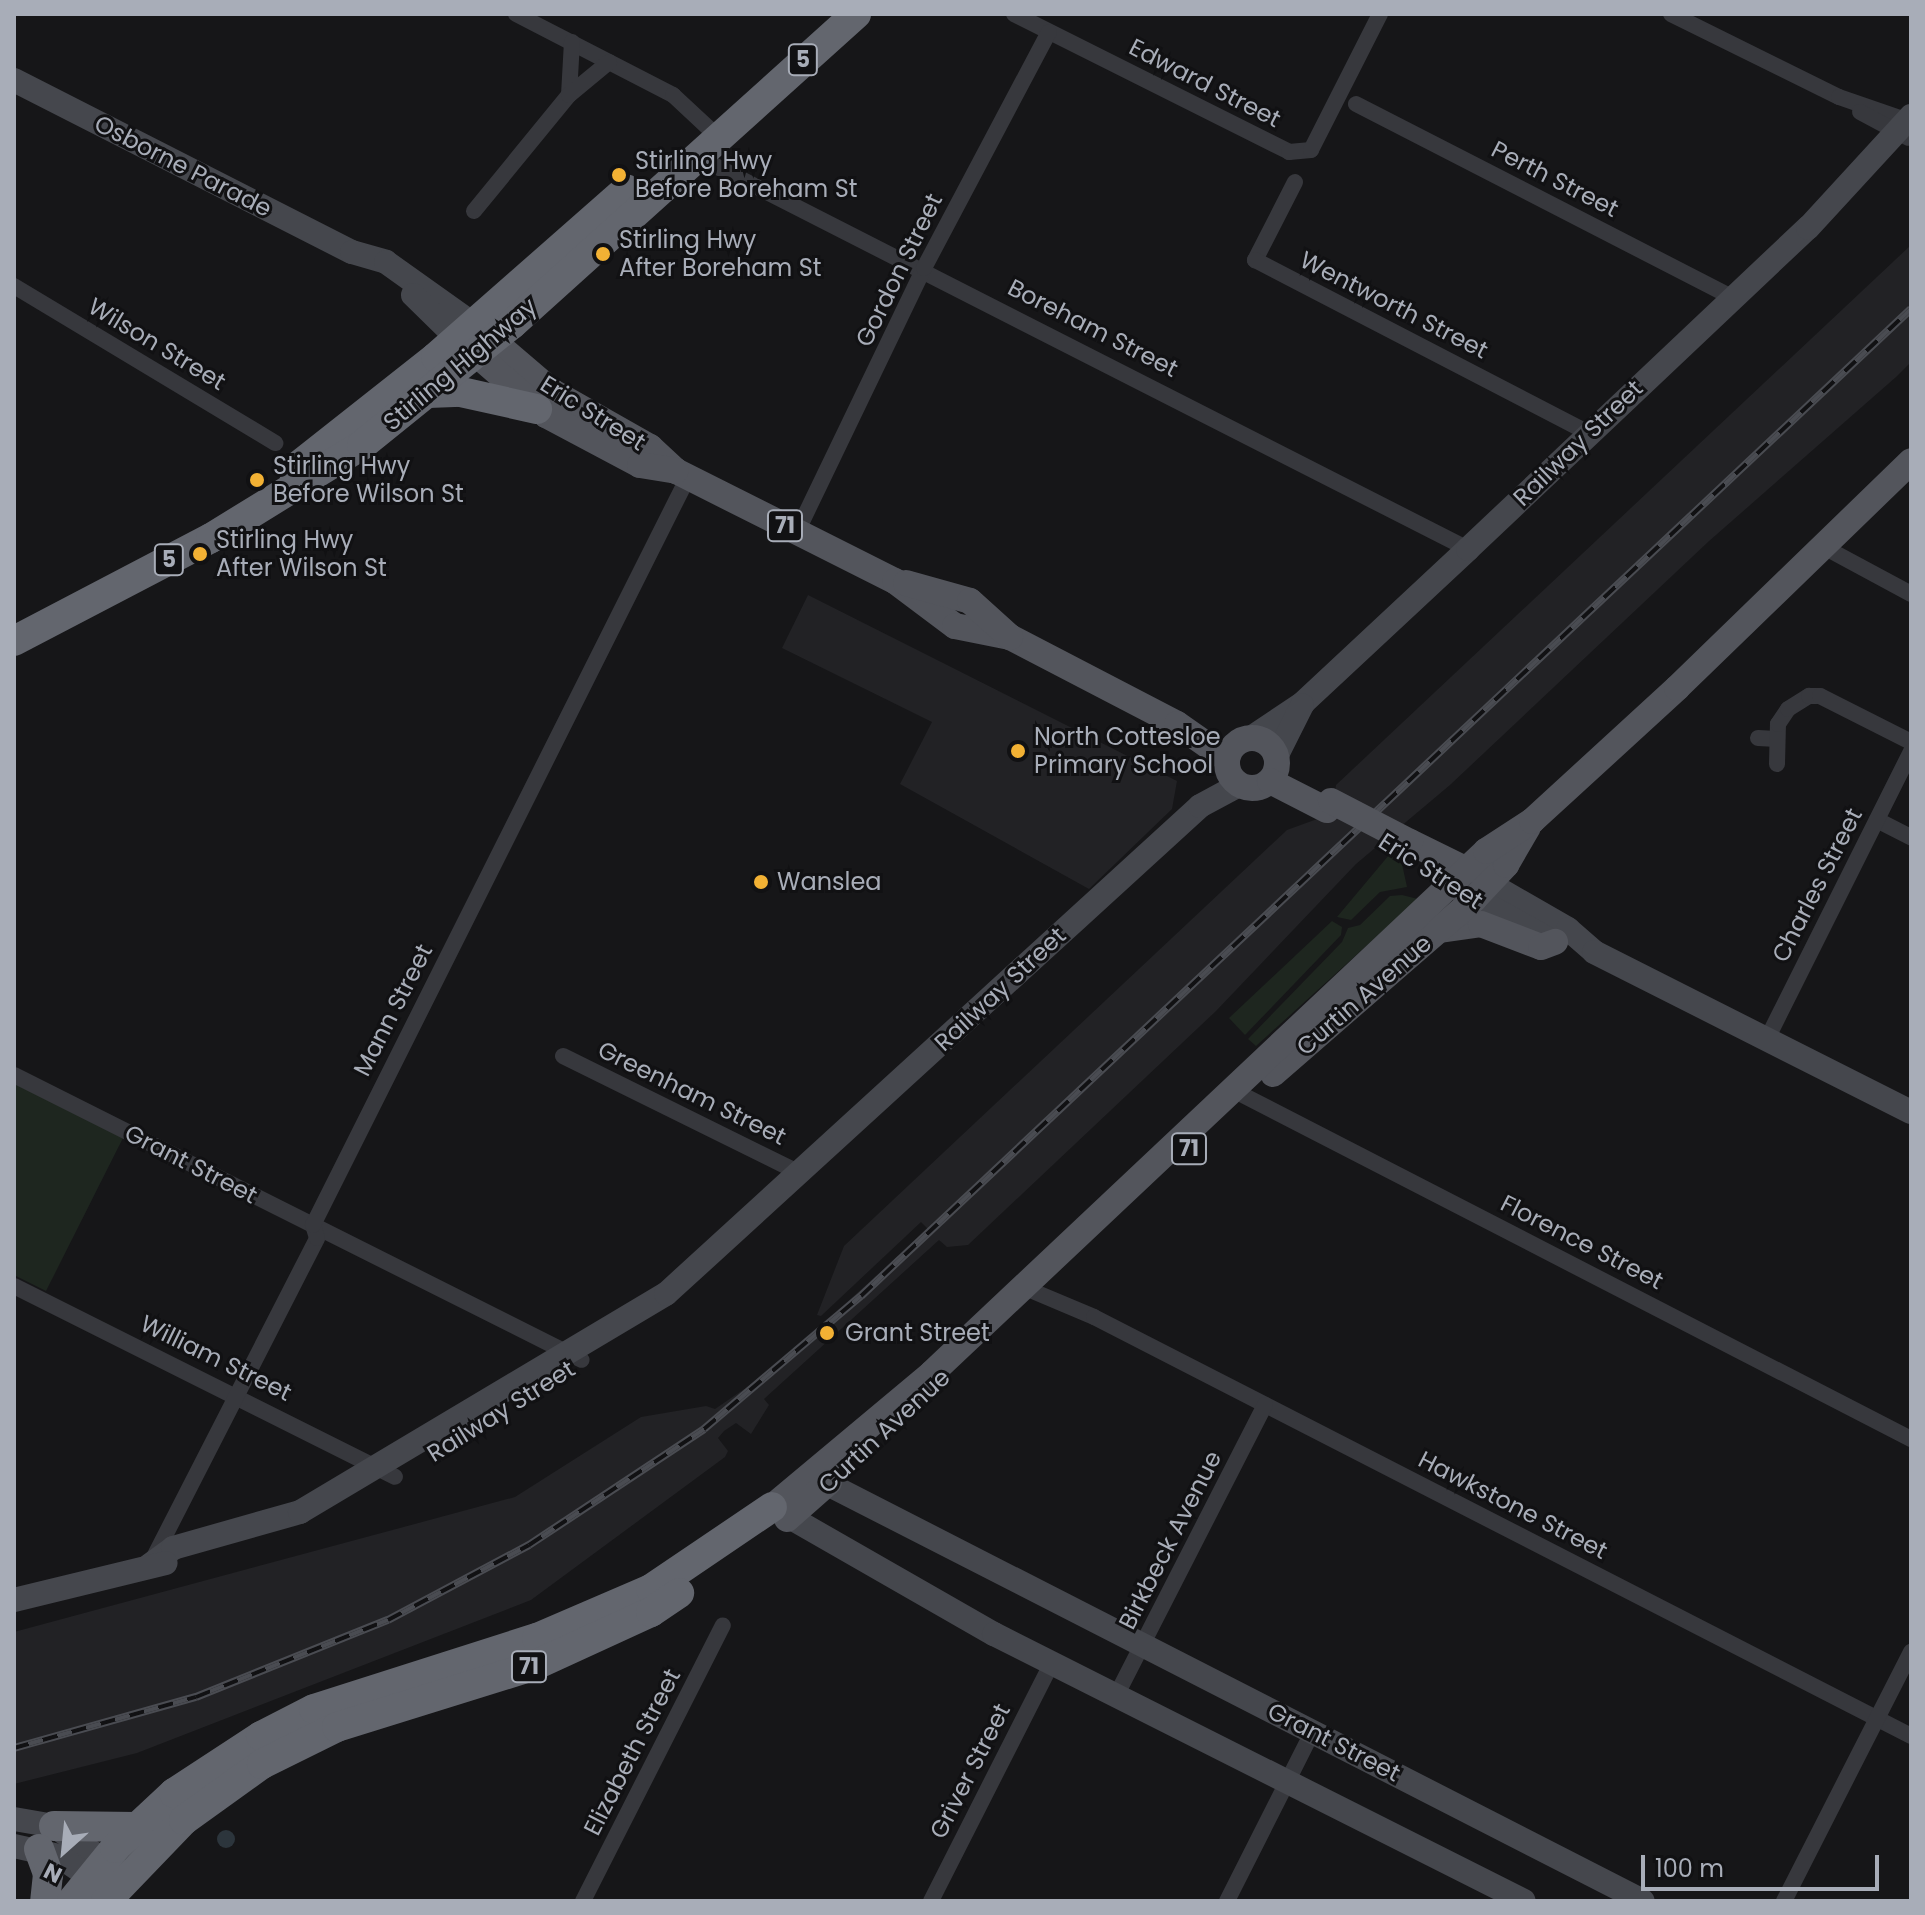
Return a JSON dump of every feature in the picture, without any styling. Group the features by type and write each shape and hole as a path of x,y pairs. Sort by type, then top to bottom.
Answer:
{"highway":[{"name":"Stirling Highway","path":"707,144 829,14"},
{"name":"Stirling Highway","path":"14,622 292,470 474,339 707,144 856,14"},
{"name":"Stirling Highway","path":"14,641 50,626 322,474 428,393 474,339"},
{"name":"71","path":"428,393 473,393 537,409"},
{"name":"Curtin Avenue","path":"136,1827 174,1793 261,1736 314,1709 537,1638 651,1589 779,1513"},
{"name":"Curtin Avenue","path":"108,1882 184,1820 262,1764 337,1727 533,1666 651,1612 779,1513"},
{"name":"71","path":"72,1901 108,1882 136,1827"},
{"path":"45,1901 48,1874 36,1840 136,1827"}],"main road":[{"name":"Eric Street","path":"474,339 537,409 640,465 682,474"},
{"name":"Eric Street","path":"474,339 553,392 650,447 682,474 895,581 955,626 1010,637 1177,724 1235,759"},
{"name":"Curtin Avenue","path":"1238,1093 1439,930 1471,885 1486,851 1532,821 1911,461"},
{"name":"71","path":"1267,743 1274,770 1258,788 1235,759 1267,743"},
{"name":"Eric Street","path":"1274,770 1329,806 1408,846 1471,885"},
{"name":"Curtin Avenue","path":"779,1513 1033,1285 1238,1093 1471,885"},
{"path":"1439,930 1481,924 1541,947 1555,942"}],"street":[{"name":"Boreham Street","path":"516,14 673,95 707,144 924,268 1468,549"},
{"name":"Edward Street","path":"1014,14 1289,152 1311,150 1380,14"},
{"path":"1671,14 1907,127"},
{"name":"Gordon Street","path":"797,532 924,268 1049,32"},
{"path":"569,95 572,42"},
{"path":"474,211 569,95 609,62"},
{"name":"Osborne Parade","path":"14,80 352,252 406,274 474,339"},
{"name":"Perth Street","path":"1356,104 1732,297"},
{"name":"Railway Street","path":"14,1600 150,1565 176,1563 307,1524 575,1357 679,1299 793,1194 800,1173 1200,806 1235,759 1303,703 1468,549 1907,127"},
{"name":"Wentworth Street","path":"1295,182 1255,260 1589,433"},
{"name":"Wilson Street","path":"14,286 275,443"},
{"name":"Mann Street","path":"150,1565 317,1238 313,1225 682,474"},
{"path":"1822,546 1911,594"},
{"path":"1777,764 1778,724 1788,709 1800,699 1820,696 1911,742"},
{"name":"Railway Street","path":"1274,770 1303,703"},
{"path":"1758,738 1777,739"},
{"name":"Charles Street","path":"1766,1041 1911,751"},
{"path":"1877,820 1911,837"},
{"name":"Eric Street","path":"1471,885 1568,929 1594,952"},
{"name":"Eric Street","path":"1471,885 1555,942 1594,952 1911,1112"},
{"name":"Greenham Street","path":"563,1056 800,1173"},
{"name":"Grant Street","path":"14,1075 575,1357"},
{"name":"Florence Street","path":"1238,1093 1911,1439"},
{"name":"Hawkstone Street","path":"1033,1285 1911,1736"},
{"name":"William Street","path":"14,1286 237,1393 387,1473"},
{"name":"Birkbeck Avenue","path":"1116,1696 1265,1405"},
{"name":"Grant Street","path":"819,1480 1643,1901"},
{"path":"779,1513 1052,1663 1524,1901"},
{"name":"Elizabeth Street","path":"583,1901 723,1625"},
{"path":"1784,1901 1911,1652"},
{"name":"Griver Street","path":"931,1901 1052,1663"},
{"path":"1227,1901 1313,1731"},
{"path":"14,1819 36,1840 108,1882"}],"shaded area":[{"path":"1911,245 1911,362 1708,542 1450,785 1356,864 1216,1011 968,1245 947,1247 939,1240 764,1399 769,1405 751,1434 736,1423 724,1431 718,1438 728,1451 725,1457 531,1600 137,1753 14,1784 14,1632 515,1497 641,1417 706,1406 715,1409 772,1370 928,1229 921,1222 821,1316 817,1315 844,1246 1287,830 1320,818 1334,798 1336,785"},
{"name":"North Cottesloe Primary School","path":"808,595 1177,781 1172,809 1089,889 900,784 932,722 782,648"},
{"path":"1389,855 1402,864 1407,887 1380,892 1351,920 1337,917"},
{"path":"1390,896 1418,899 1256,1046 1248,1039 1342,942 1348,928 1360,925"},
{"path":"1332,921 1342,927 1341,935 1245,1035 1229,1018"},
{"path":"14,1081 124,1136 46,1291 14,1275"},
{"path":"226,1830 235,1839 226,1848 217,1839"}],"railway":[{"path":"14,1748 196,1697 388,1620 529,1545 704,1429 861,1296 1911,309"}],"place":[{"name":"Stirling Hwy Before Boreham St","path":"619,175"},
{"name":"Stirling Hwy After Boreham St","path":"603,254"},
{"name":"Stirling Hwy Before Wilson St","path":"257,480"},
{"name":"Stirling Hwy After Wilson St","path":"200,554"},
{"name":"North Cottesloe Primary School","path":"1018,751"},
{"name":"Wanslea","path":"761,882"},
{"name":"Grant Street","path":"827,1333"}]}
